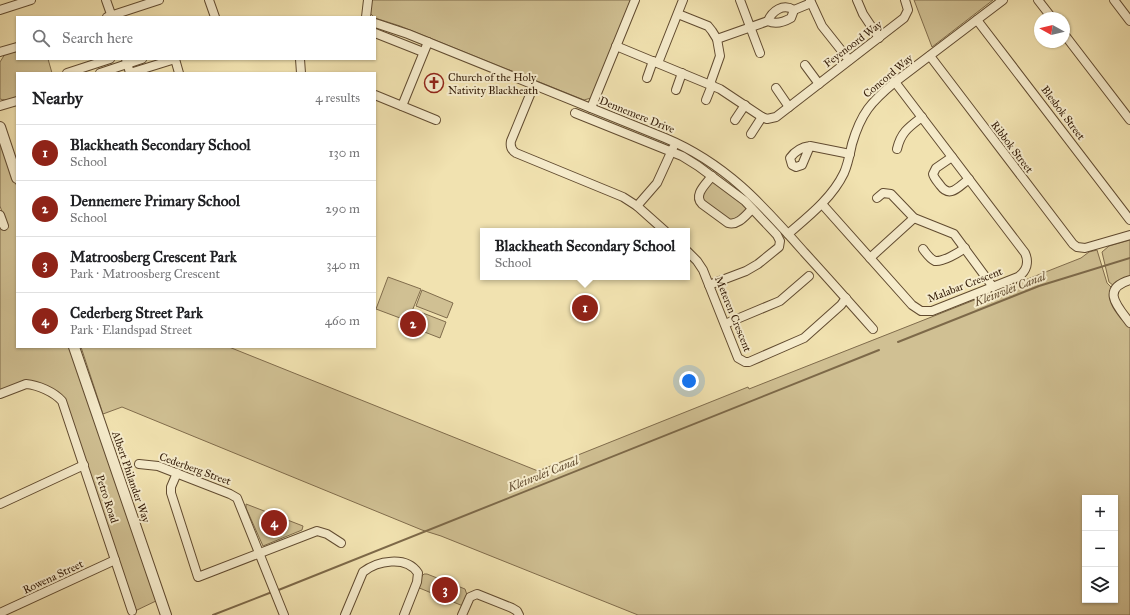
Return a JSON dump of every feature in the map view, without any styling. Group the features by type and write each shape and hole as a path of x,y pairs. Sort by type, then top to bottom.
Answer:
{"street":[{"path":"0,10 31,0"},
{"path":"106,0 110,16"},
{"path":"113,16 159,0"},
{"path":"209,0 215,16"},
{"path":"366,16 368,0"},
{"path":"591,108 635,0"},
{"path":"647,78 678,14 683,0"},
{"path":"740,0 760,53"},
{"path":"857,0 863,14 879,38"},
{"name":"Feyenoord Way","path":"762,117 767,119 776,117 906,17 908,10 906,0"},
{"name":"Concord Way","path":"788,234 822,204 832,193 845,172 856,131 869,106 895,82 1003,0"},
{"path":"1038,0 1047,12"},
{"path":"1114,0 1130,21"},
{"path":"717,39 768,21 774,24 786,20 792,16 794,10 811,2 822,26 849,60"},
{"path":"768,21 771,14 779,9 788,7 794,10"},
{"path":"678,14 708,26 717,39 720,56 706,100"},
{"name":"Blesbok Street","path":"977,20 1130,220"},
{"name":"Dennemere Drive","path":"376,23 428,42 675,142 706,159 742,186 757,200 873,329"},
{"path":"376,34 424,52"},
{"path":"402,106 428,42"},
{"path":"1070,42 1130,120"},
{"path":"616,46 711,85 731,95 762,117 751,134"},
{"path":"0,52 16,47"},
{"name":"Ribbok Street","path":"930,56 1073,244 1080,248 1087,247 1130,235"},
{"path":"66,72 107,60"},
{"path":"133,72 172,60"},
{"path":"175,60 179,72"},
{"path":"300,60 301,72"},
{"path":"102,72 126,61 130,72"},
{"name":"Feyenoord Way","path":"805,65 819,84"},
{"path":"676,90 682,73"},
{"name":"Malabar Crescent","path":"822,204 912,306 921,311 932,311 993,287 1022,274 1026,268 1027,259 1025,253 895,82"},
{"path":"534,85 511,141 510,146 512,150 617,194 637,206 662,228"},
{"path":"776,88 789,107"},
{"path":"376,95 436,120"},
{"path":"0,106 16,101"},
{"path":"735,120 745,105"},
{"name":"Dennemere Drive","path":"576,113 692,162 746,201 777,235 780,245 751,269 710,285"},
{"path":"897,149 898,142 905,131 922,117"},
{"path":"0,127 16,175"},
{"path":"637,206 657,183 675,142"},
{"path":"810,146 850,154"},
{"path":"952,157 936,168 933,174 944,190 947,192 953,191 969,179"},
{"path":"712,176 698,195 702,204 728,223 732,224 737,223 752,209"},
{"path":"877,198 884,193 891,194 914,218 950,232 958,238 993,287"},
{"path":"0,215 4,226"},
{"path":"870,258 914,218"},
{"path":"923,250 931,258 937,261 953,255 965,248"},
{"name":"Meteren Crescent","path":"690,254 701,265 738,358 742,361 747,362 804,338 841,305 846,298"},
{"path":"725,324 780,302 809,276"},
{"path":"1130,280 1120,283 1115,290 1114,296 1115,302 1130,323"},
{"name":"Albert Philander Way","path":"74,348 166,615"},
{"name":"Petro Road","path":"0,394 26,384 32,385 56,396 62,401 132,611"},
{"name":"Cederberg Street","path":"139,464 158,466 236,497 284,615"},
{"path":"0,504 84,465"},
{"path":"177,473 171,487 171,493 200,586"},
{"path":"198,577 317,531 327,534 341,543"},
{"name":"Rowena Street","path":"0,614 115,560"},
{"path":"345,615 363,572 386,562 393,561 412,567 418,573 418,582 404,615"},
{"path":"462,615 470,597 476,594 514,609 518,612 518,615"}],"shaded area":[{"path":"371,0 632,0 591,98 584,100 400,26 376,18 376,16 373,16 370,13"},
{"path":"914,0 993,0 932,47"},
{"path":"16,49 16,60 48,60 52,72 16,72 16,97 2,100 0,99 0,62 5,54"},
{"path":"0,137 16,184 16,348 71,348 158,600 135,611 65,403 35,383 0,392 0,224 7,226 0,206"},
{"path":"711,182 714,182 739,198 746,208 746,211 732,222 704,203 701,195"},
{"path":"1130,240 1130,277 1114,286 1109,282 1102,252 1109,246"},
{"path":"1097,250 1107,283 1112,288 1112,303 1130,328 1130,615 638,615 441,536 422,530 122,407 103,414 81,348 231,348 538,471 748,387 749,389 1081,258 1089,252"},
{"path":"388,277 421,289 408,321 376,309"},
{"path":"422,290 453,303 447,318 416,306"},
{"path":"415,310 446,322 440,338 409,326"},
{"path":"246,504 303,526 302,530 263,546 246,508"},
{"path":"424,574 465,589 467,595 463,606 417,587"}],"waterway":[{"name":"Kleinvlei Canal","path":"898,342 1039,286 1130,258"},
{"name":"Kleinvlei Canal","path":"276,591 879,350"},
{"name":"Kleinvlei Canal","path":"213,615 272,592"}],"place":[{"name":"Church of the Holy Nativity Blackheath","path":"434,83"},
{"name":"Blackheath Secondary School","path":"585,308"},
{"name":"Dennemere Primary School","path":"413,324"},
{"name":"Cederberg Street Park","path":"274,523"},
{"name":"Matroosberg Crescent Park","path":"445,590"}]}
